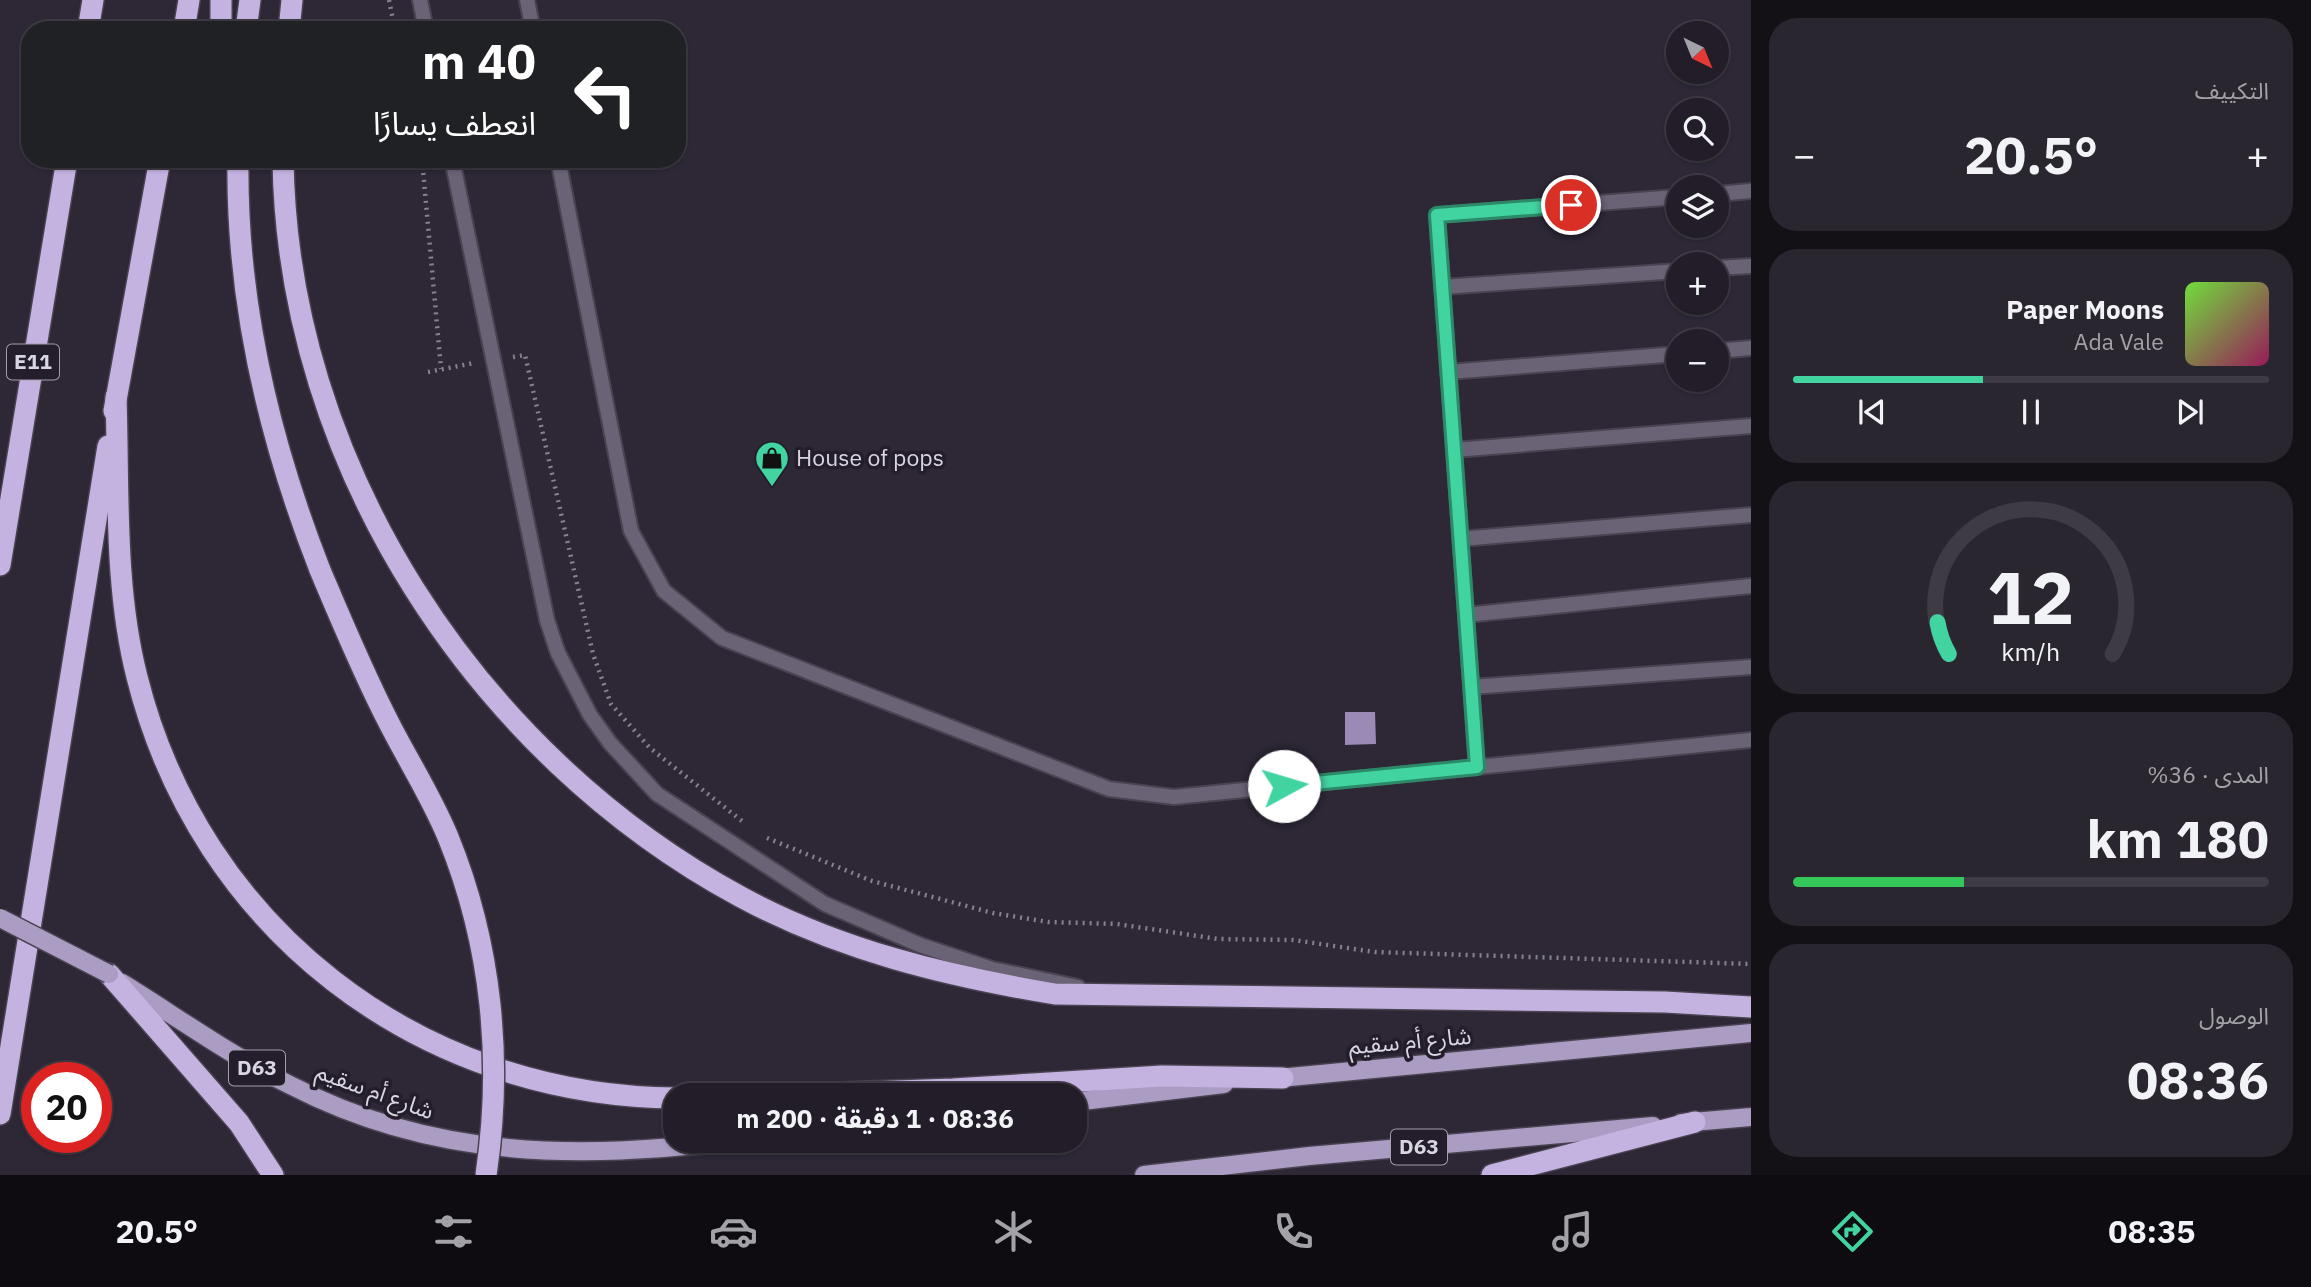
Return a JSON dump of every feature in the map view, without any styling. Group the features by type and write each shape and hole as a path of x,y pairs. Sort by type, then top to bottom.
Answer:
{"highway":[{"path":"90,21 93,0"},
{"path":"186,21 189,0"},
{"path":"221,0 221,21"},
{"path":"247,21 250,0"},
{"path":"290,21 292,0"},
{"name":"E11","path":"0,565 66,168"},
{"path":"0,1114 116,397 158,168"},
{"path":"231,168 240,221"},
{"path":"238,168 244,272 263,387 285,474 320,570 372,689 438,814 473,911 489,987 495,1064 486,1175"},
{"path":"285,168 288,223 307,333 340,440 362,492 415,591 480,682 548,756 598,801 680,861 743,898 799,925 880,955 985,982 1055,993 1127,997 1665,1002 1751,1007"},
{"path":"116,397 123,591 137,677 153,729 183,799 204,838 249,899 318,970 379,1014 426,1041 502,1072 558,1087 604,1094 663,1097"},
{"path":"109,974 239,1123 273,1175"},
{"path":"1055,1083 1162,1076 1283,1077"},
{"path":"1492,1175 1551,1162 1695,1122"}],"main road":[{"name":"شارع أم سقيم","path":"0,918 109,974 251,1065 354,1114 418,1135 491,1147 564,1154 663,1150"},
{"name":"شارع أم سقيم","path":"1087,1100 1283,1077 1751,1033"},
{"name":"D63","path":"1144,1175 1309,1156 1751,1117"}],"lane":[{"path":"420,0 424,21"},
{"path":"527,0 531,21"},
{"path":"454,168 547,620 558,653 590,715 633,770 657,794 825,904 920,945 992,969 1127,997"},
{"path":"560,168 631,531 664,591 722,638 1109,789 1174,797 1751,740"},
{"path":"1729,193 1751,191"},
{"path":"1477,767 1437,215 1666,198"},
{"path":"1729,267 1751,266"},
{"path":"1442,287 1666,272"},
{"path":"1729,350 1751,348"},
{"path":"1448,372 1666,355"},
{"path":"1454,450 1751,426"},
{"path":"1460,539 1751,515"},
{"path":"1466,615 1751,586"},
{"path":"1471,687 1751,667"}],"path":[{"path":"388,0 393,21"},
{"path":"423,168 441,369"},
{"path":"429,372 525,355 593,654 611,704 650,748 753,829"},
{"path":"763,836 872,881 993,913 1048,922 1117,924 1218,939 1293,940 1375,952 1751,964"}],"building":[{"path":"1345,712 1375,712 1376,744 1345,745"}],"place":[{"name":"House of pops","path":"772,488"}],"route":[{"path":"1284,786 1477,767 1437,215 1571,205"}]}
